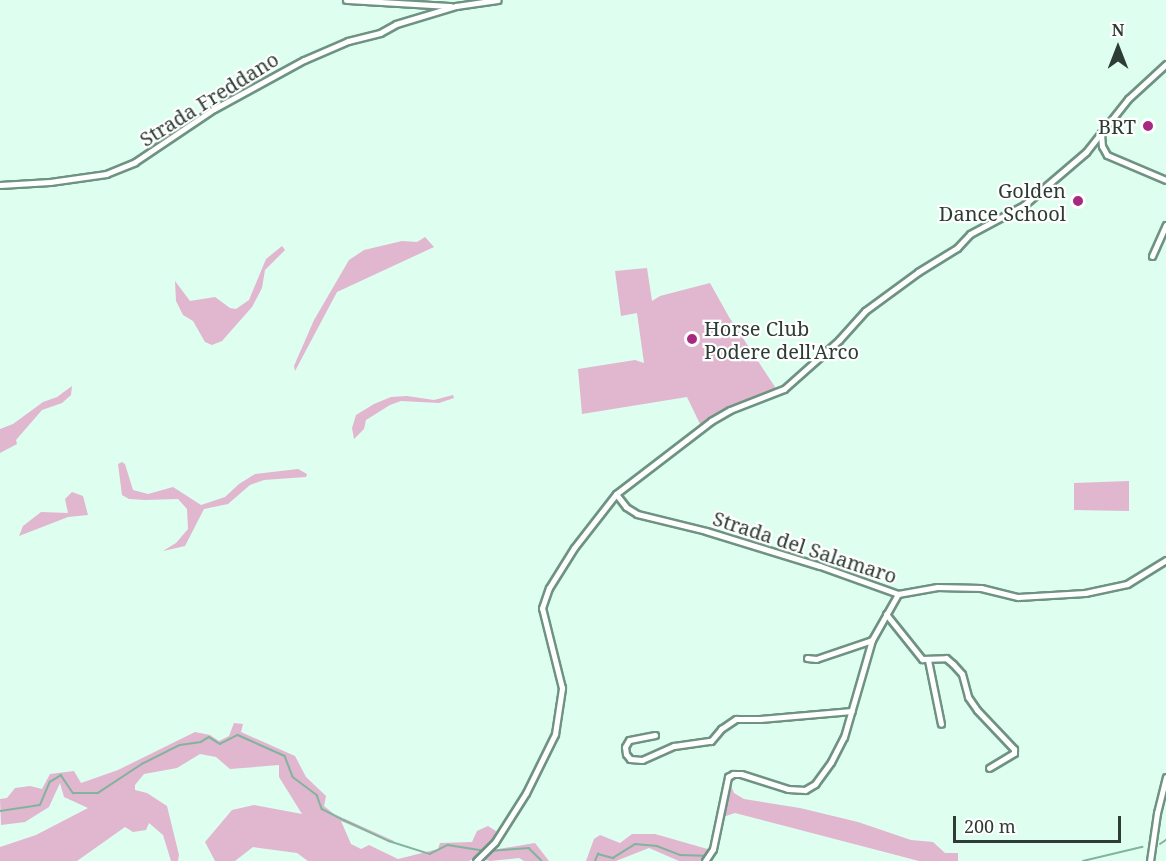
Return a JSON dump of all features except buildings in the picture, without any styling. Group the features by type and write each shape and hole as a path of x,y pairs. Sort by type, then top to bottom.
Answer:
{"street":[{"path":"346,0 456,6"},
{"name":"Strada Freddano","path":"0,185 59,181 106,174 145,157 214,109 304,60 348,41 456,6 498,0"},
{"path":"476,861 495,842 526,793 555,734 561,688 542,608 549,588 574,548 616,494 711,421 729,410 784,389 839,340 865,311 918,272 957,248 970,234 1024,205 1068,168 1101,133 1128,99 1166,64"},
{"path":"1101,133 1102,146 1107,155 1166,180"},
{"path":"1152,256 1166,225"},
{"name":"Strada del Salamaro","path":"616,494 626,507 637,514 706,531 820,566 898,594 938,587 981,588 1018,597 1085,593 1127,584 1166,560"},
{"path":"705,861 713,849 729,777 733,774 741,774 788,789 805,790 815,784 831,762 844,737 872,640 898,594"},
{"path":"886,614 922,659 946,658 953,664 962,674 968,697 977,710 1014,749 1014,753 989,768"},
{"path":"807,658 816,659 872,640"},
{"path":"928,660 941,724"},
{"path":"655,735 637,736 629,740 626,754 630,759 642,760 654,757 674,746 711,741 736,719 852,711"},
{"path":"1150,861 1156,813 1166,777"}],"shaded area":[{"path":"425,237 434,247 337,292 295,371 294,366 314,320 349,260 364,250 402,241 417,242"},
{"path":"282,246 285,250 265,270 262,288 252,307 222,341 212,345 205,342 193,321 183,315 176,301 175,281 190,301 215,297 230,308 236,309 249,300 266,259"},
{"name":"Horse Club Podere dell'Arco","path":"647,268 652,301 660,296 710,283 729,317 777,390 727,408 700,424 687,397 582,414 578,369 635,360 644,363 637,313 621,316 615,271"},
{"path":"72,386 71,395 62,403 42,410 16,440 17,444 0,453 0,429 13,424 43,402 57,397"},
{"path":"453,395 454,398 439,403 401,401 390,405 366,420 364,429 354,439 352,428 356,415 374,404 391,397 407,396 434,400"},
{"path":"122,462 125,464 133,490 148,494 173,487 201,505 225,497 255,474 298,469 307,474 306,477 264,480 250,485 228,504 204,509 185,546 163,551 176,543 188,529 187,509 178,499 129,499 122,495 118,464"},
{"path":"1129,481 1129,511 1074,510 1074,483"},
{"path":"72,492 83,496 88,515 68,517 19,536 23,526 41,512 68,513 65,499"},
{"path":"234,723 243,724 241,732 295,756 306,777 326,796 324,806 334,814 394,841 392,843 341,821 351,844 361,849 369,845 398,859 438,849 440,843 472,842 477,831 488,826 496,831 493,842 479,856 469,861 308,861 297,853 253,847 235,861 215,861 205,842 232,810 254,805 302,814 279,777 279,765 230,769 216,757 200,754 177,768 144,774 135,785 135,790 147,793 167,806 179,855 178,861 171,861 163,835 149,823 146,830 133,832 125,827 77,861 0,861 0,847 36,835 88,808 64,797 60,783 49,807 25,822 1,825 0,799 7,798 15,788 30,786 42,789 50,774 74,771 81,783 118,770 195,732 210,735 219,741 229,736"},
{"path":"730,783 734,793 744,799 800,808 858,822 911,840 933,842 945,853 958,853 958,861 919,861 735,813 723,817"},
{"path":"632,834 655,834 711,850 703,861 679,861 649,848 616,861 586,861 594,839 600,835 620,843"},
{"path":"535,843 549,861 524,861 519,858 490,861 482,859 492,850"}],"waterway":[{"path":"0,811 40,805 50,782 61,775 73,793 98,793 142,764 180,745 201,742 209,737 220,744 238,735 285,756 293,777 317,795 322,809 344,820 389,841 430,854 448,845 484,851"},
{"path":"1160,844 1166,840"},
{"path":"595,861 598,854 613,858 635,844 657,846 680,855 703,856"},
{"path":"1083,861 1142,847"},
{"path":"489,851 529,848 542,861"}],"place":[{"name":"BRT","path":"1148,126"},
{"name":"Golden Dance School","path":"1078,201"},
{"name":"Horse Club Podere dell'Arco","path":"692,339"}]}
